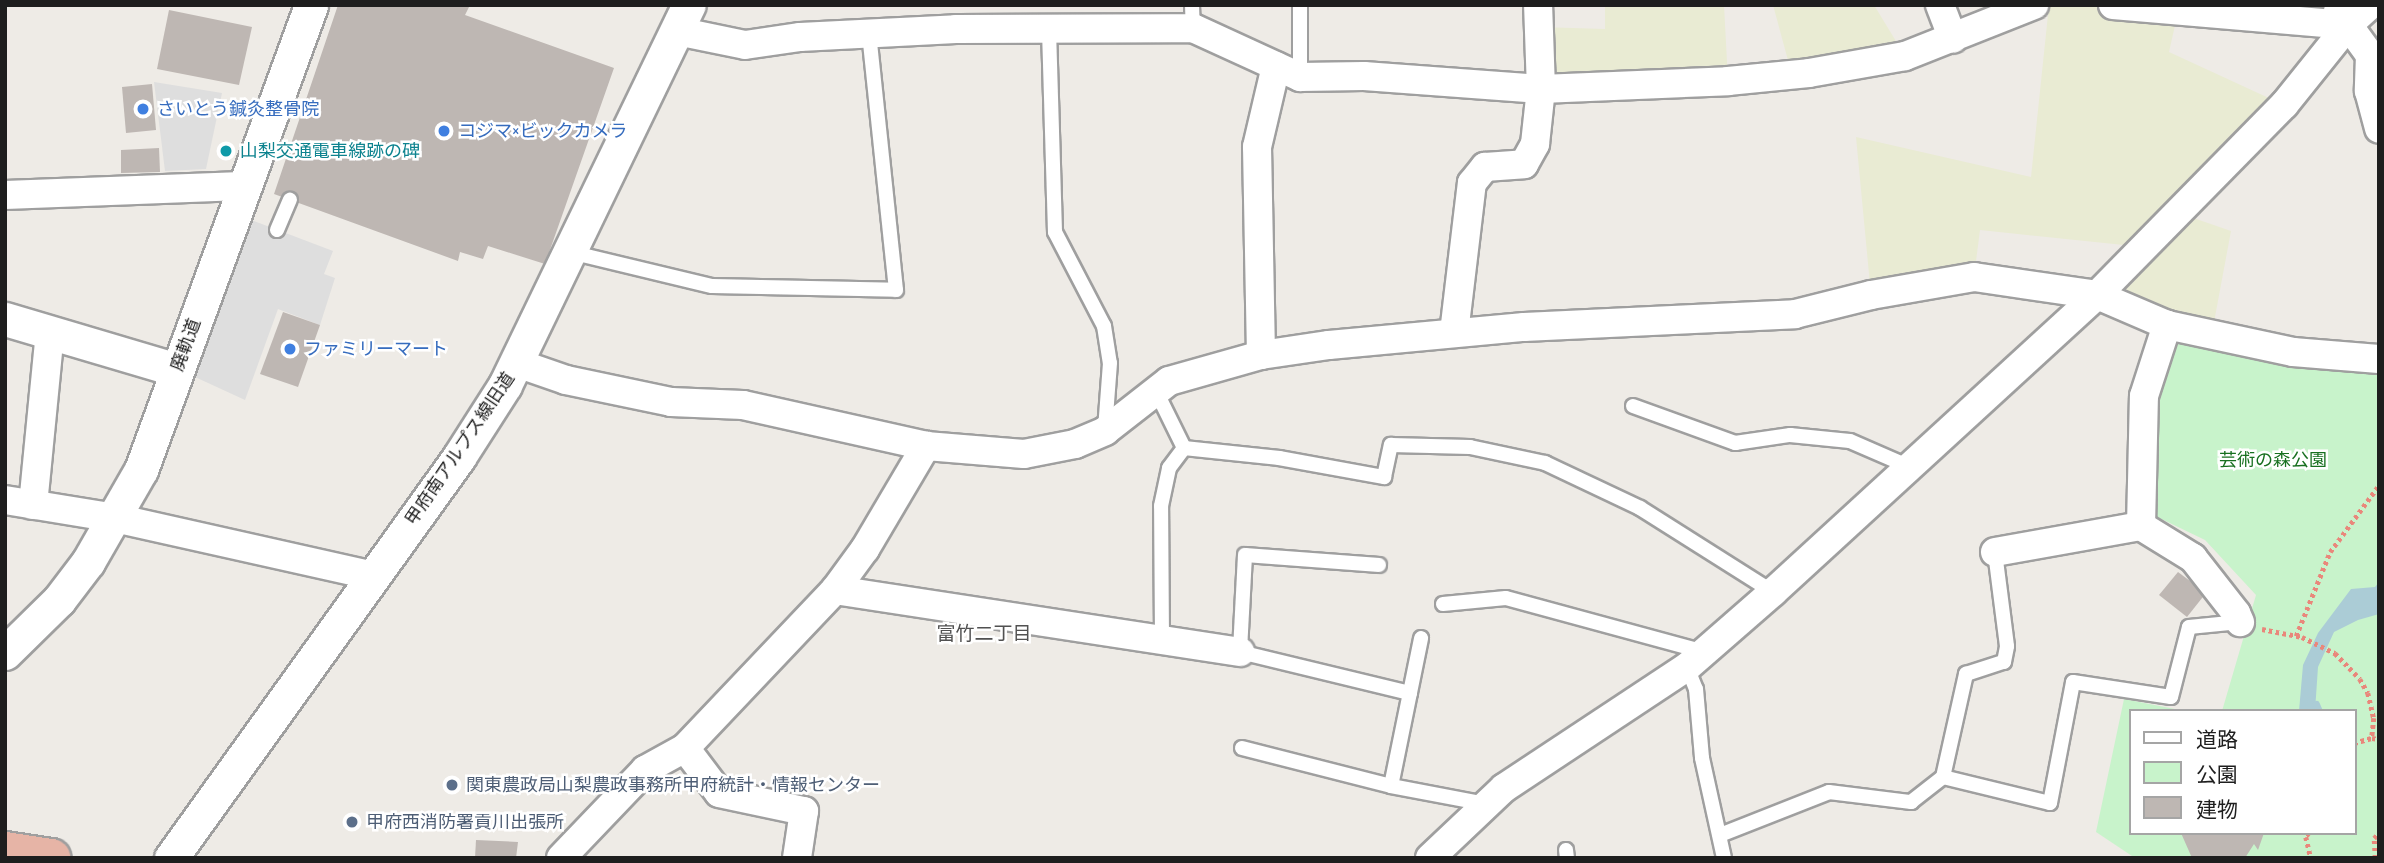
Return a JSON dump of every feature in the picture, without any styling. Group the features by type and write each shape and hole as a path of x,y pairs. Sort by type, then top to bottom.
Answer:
{"highway":[{"path":"5,851 51,858"}],"street":[{"name":"廃軌道","path":"5,653 59,600 88,562 141,470 242,186 311,5"},
{"path":"1454,333 1472,183 1485,167 1524,164 1535,144 1541,89 1538,5"},
{"path":"1940,5 1953,39"},
{"path":"2113,5 2341,15 2370,5"},
{"path":"683,18 745,45 800,37 956,29 1048,30 1192,17 1288,71 1541,89 1728,81 1809,73 1905,56 2032,6"},
{"path":"2341,15 2370,55 2369,92 2379,130"},
{"path":"1430,858 1485,804 1696,660 2097,295 2284,105 2341,15"},
{"name":"甲府南アルプス線旧道","path":"171,858 459,457 517,363 683,18"},
{"path":"1261,355 1257,147 1288,71"},
{"path":"5,195 242,186"},
{"path":"517,363 566,380 658,400 743,405 926,446 1024,454 1075,444 1105,431 1169,381 1261,355 1454,333 1795,314 1871,295 1974,277 2097,295 2167,325 2293,352 2379,359"},
{"path":"5,318 177,370"},
{"path":"2141,526 2144,396 2167,325"},
{"path":"33,505 50,331"},
{"path":"561,858 645,770 685,748 835,590 865,548 926,446"},
{"path":"5,500 115,518 374,576"},
{"path":"1995,552 2141,526 2193,558 2236,613 2239,622"},
{"path":"835,590 1240,652"},
{"path":"685,748 719,793 804,811 797,858"}],"lane":[{"path":"1288,71 1300,5"},
{"path":"1048,30 1055,232 1104,326 1110,363 1105,431"},
{"path":"570,252 712,286 896,290 869,35"},
{"path":"277,230 290,200"},
{"path":"1156,391 1184,448"},
{"path":"1633,406 1735,443 1790,435 1850,442 1910,467"},
{"path":"1184,448 1279,458 1384,477 1391,444 1470,447 1545,463 1640,508 1773,592"},
{"path":"1161,638 1161,506 1169,468 1184,448"},
{"path":"1720,835 1829,792 1911,802 1943,777 1966,674 2004,662 2007,646 1995,552"},
{"path":"1380,565 1245,555 1240,652 1410,693"},
{"path":"1443,604 1506,598 1696,660 1702,758 1724,858"},
{"path":"1943,777 2050,803 2073,682 2171,697 2189,627 2239,622"},
{"path":"1391,786 1421,638"},
{"path":"1242,748 1391,786 1485,804"}],"path":[{"path":"2295,636 2330,552 2379,485"},
{"path":"2239,622 2302,637 2335,653 2360,679 2368,693 2374,718 2376,738 2356,743"},
{"path":"2375,858 2374,838 2379,833"},
{"path":"2308,835 2311,858"}],"green space":[{"path":"1605,5 1724,5 1728,81 1541,89 1539,27 1605,29"},
{"path":"1773,5 1874,5 1905,56 1792,75"},
{"path":"2049,5 2114,5 2178,12 2169,52 2284,105 2179,213 2231,231 2212,333 2097,295 2143,247 1980,230 1974,277 1871,295 1856,137 2031,177"},
{"name":"芸術の森公園","path":"2176,332 2379,365 2379,858 2135,858 2096,832 2124,699 2175,709 2128,709 2128,835 2356,835 2356,709 2223,709 2256,595 2205,540 2149,513 2153,398"}],"shaded area":[{"path":"154,82 222,93 206,169 165,171"},
{"path":"246,218 333,251 324,274 335,278 320,325 278,309 245,400 195,377"}],"water":[{"path":"2379,582 2379,614 2358,620 2334,632 2318,667 2315,709 2299,709 2303,665 2318,633 2351,589 2375,587"}],"building":[{"name":"コジマ×ビックカメラ","path":"338,5 470,5 465,15 614,68 545,264 488,246 483,259 460,252 458,261 274,194"},
{"path":"169,10 252,27 239,85 157,69"},
{"path":"152,84 156,130 126,133 122,87"},
{"path":"159,148 160,172 121,173 121,150"},
{"name":"ファミリーマート","path":"283,312 320,325 298,387 260,374"},
{"path":"2178,572 2206,593 2187,617 2159,595"},
{"path":"2182,835 2263,835 2258,850 2254,844 2245,858 2192,858"},
{"path":"476,840 518,842 516,858 475,858"}],"waterway":[{"path":"2316,704 2318,709"}],"place":[{"name":"さいとう鍼灸整骨院","path":"143,109"},
{"name":"コジマ×ビックカメラ","path":"444,131"},
{"name":"山梨交通電車線跡の碑","path":"226,151"},
{"name":"ファミリーマート","path":"290,349"},
{"name":"関東農政局山梨農政事務所甲府統計・情報センター","path":"452,785"},
{"name":"甲府西消防署貢川出張所","path":"352,822"}],"district":[{"name":"富竹二丁目","path":"984,634"}]}
